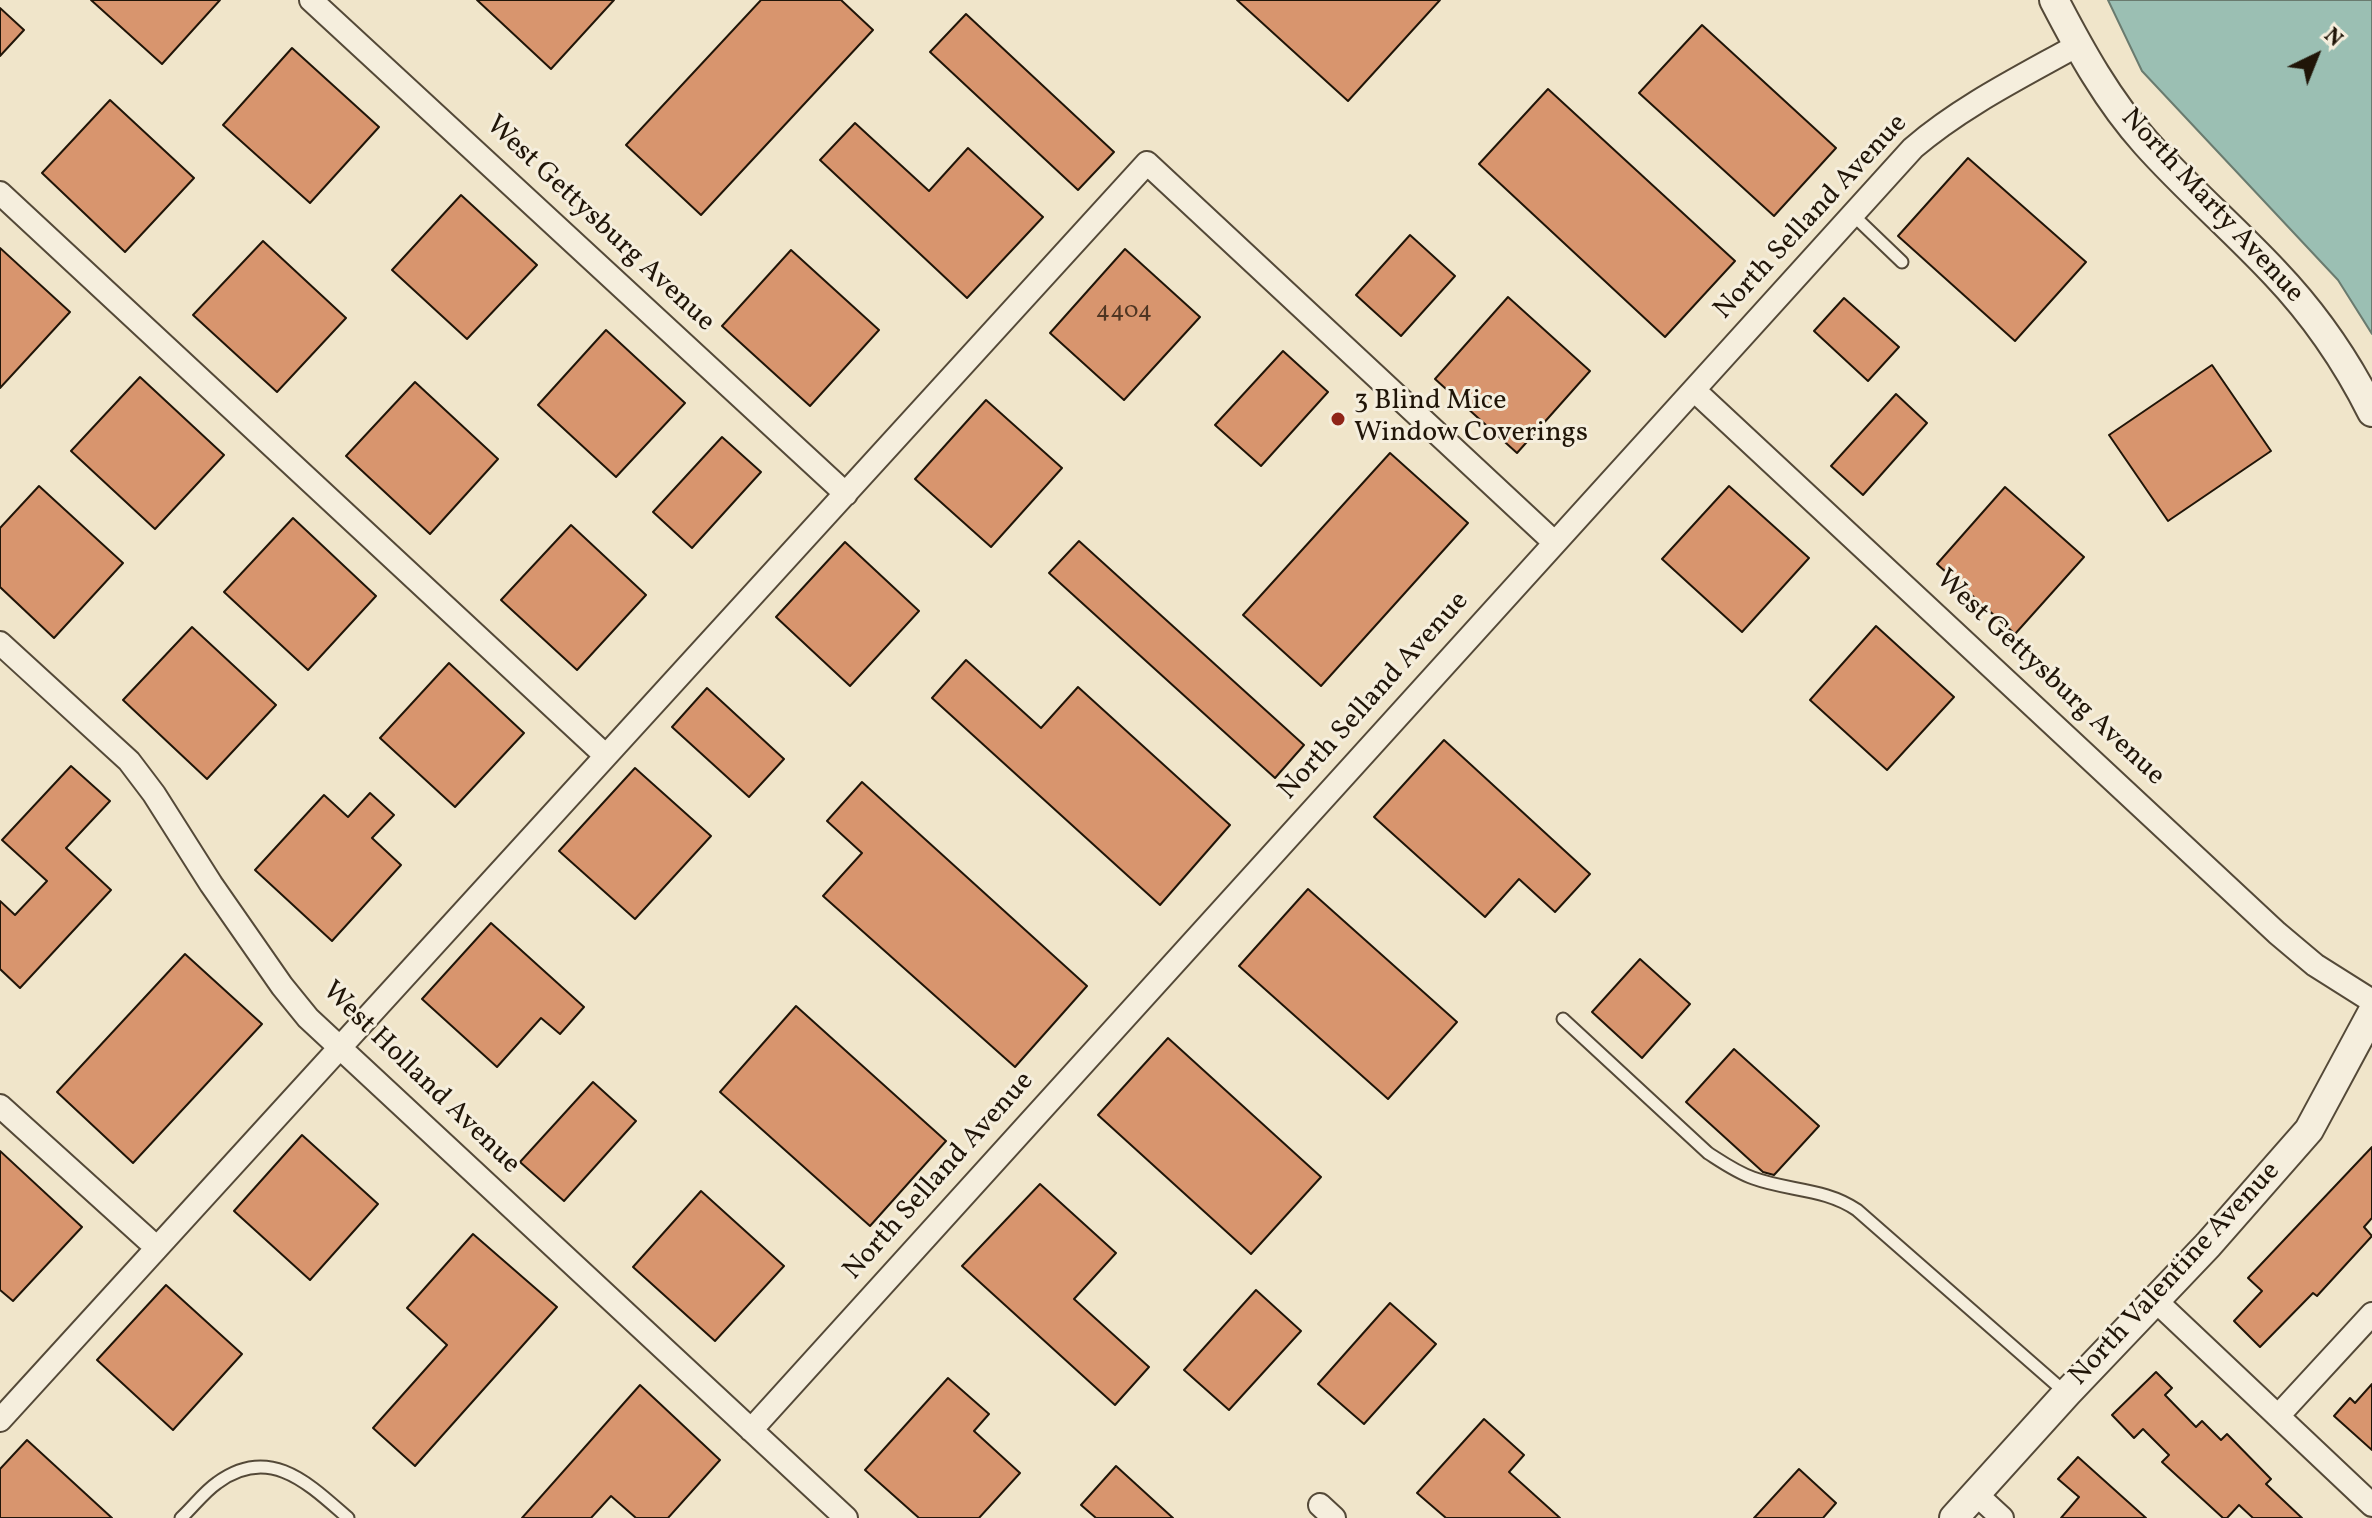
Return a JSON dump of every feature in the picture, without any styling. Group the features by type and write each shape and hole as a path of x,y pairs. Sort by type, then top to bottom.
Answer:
{"street":[{"name":"West Gettysburg Avenue","path":"311,0 846,494"},
{"name":"North Marty Avenue","path":"2054,0 2108,93 2143,141 2262,259 2311,315 2339,354 2372,412"},
{"name":"North Selland Avenue","path":"751,1430 1913,148 1973,104 2078,45"},
{"path":"0,1420 1147,163 1555,543"},
{"path":"0,193 606,756"},
{"name":"West Gettysburg Avenue","path":"1694,390 2277,933 2315,965 2372,1001"},
{"name":"West Holland Avenue","path":"0,643 129,761 282,986 308,1018 846,1518"},
{"name":"North Valentine Avenue","path":"1954,1518 2067,1393 2156,1301 2309,1130 2372,1013"},
{"path":"0,1106 157,1248"},
{"path":"2156,1301 2372,1505"},
{"path":"2278,1416 2372,1314"},
{"path":"1976,1494 2002,1518"}],"lane":[{"path":"1853,215 1902,262"},
{"path":"1563,1019 1708,1153 1752,1178 1829,1194 1857,1210 2067,1393"},
{"path":"181,1518 216,1484 234,1472 253,1468 281,1469 306,1481 348,1518"}],"water":[{"path":"2108,0 2372,0 2372,334 2338,280 2142,71"}],"building":[{"path":"91,0 220,0 162,64"},
{"path":"477,0 614,0 551,69"},
{"path":"761,0 841,0 873,30 701,215 626,145"},
{"path":"1237,0 1440,0 1348,101"},
{"path":"0,8 24,30 0,56"},
{"path":"966,14 1114,152 1078,190 930,52"},
{"path":"1702,25 1836,148 1774,216 1639,93"},
{"path":"292,48 379,127 310,203 223,125"},
{"path":"1548,89 1735,261 1665,337 1479,164"},
{"path":"110,100 194,178 125,252 42,173"},
{"path":"855,123 929,191 968,148 1043,217 967,298 820,160"},
{"path":"1968,158 2086,262 2015,341 1898,236"},
{"path":"461,195 537,265 467,339 392,270"},
{"path":"1410,235 1455,276 1401,336 1356,295"},
{"path":"263,241 346,318 277,392 193,315"},
{"path":"0,248 70,312 0,388"},
{"path":"1125,249 1200,317 1124,400 1050,333"},
{"path":"791,250 879,330 810,406 722,326"},
{"path":"1508,297 1590,371 1517,453 1435,379"},
{"path":"1844,298 1899,347 1868,381 1814,331"},
{"path":"606,330 685,403 616,477 538,405"},
{"path":"1283,351 1328,392 1261,466 1215,425"},
{"path":"2212,365 2271,451 2168,521 2109,435"},
{"path":"140,377 224,455 155,529 71,451"},
{"path":"415,382 498,459 430,534 346,456"},
{"path":"1896,394 1927,423 1863,495 1831,466"},
{"path":"986,400 1062,468 991,547 915,479"},
{"path":"722,437 761,472 692,548 653,512"},
{"path":"1390,453 1468,523 1321,686 1243,615"},
{"path":"39,486 123,563 54,638 0,587 0,528"},
{"path":"1729,486 1809,558 1742,632 1662,559"},
{"path":"2005,487 2084,557 2015,634 1937,564"},
{"path":"293,518 376,596 308,670 224,592"},
{"path":"571,525 646,595 577,670 501,600"},
{"path":"1079,541 1304,745 1275,778 1049,573"},
{"path":"845,542 919,611 850,686 776,617"},
{"path":"1876,626 1954,697 1887,770 1810,700"},
{"path":"192,627 276,705 207,779 123,700"},
{"path":"966,660 1041,728 1078,687 1230,825 1160,905 932,698"},
{"path":"449,663 524,733 455,807 380,738"},
{"path":"707,688 784,759 749,797 672,727"},
{"path":"1444,740 1590,874 1555,912 1519,879 1485,917 1374,817"},
{"path":"71,766 110,801 66,848 111,890 20,988 0,969 0,901 15,915 47,881 2,840"},
{"path":"635,768 711,836 635,919 559,851"},
{"path":"862,782 1087,986 1015,1067 823,896 862,853 827,821"},
{"path":"370,793 394,815 372,838 401,865 332,941 255,870 324,795 348,817"},
{"path":"1308,889 1457,1022 1388,1099 1239,966"},
{"path":"491,923 584,1007 560,1034 541,1018 497,1067 422,999"},
{"path":"185,954 262,1024 133,1163 57,1092"},
{"path":"1640,959 1690,1004 1642,1058 1592,1012"},
{"path":"796,1006 946,1141 870,1226 720,1092"},
{"path":"1168,1038 1321,1177 1251,1254 1098,1115"},
{"path":"1734,1049 1819,1126 1774,1175 1763,1172 1686,1102"},
{"path":"593,1082 636,1121 564,1201 520,1162"},
{"path":"302,1135 378,1204 310,1280 234,1211"},
{"path":"2372,1147 2372,1218 2364,1227 2372,1236 2317,1296 2313,1293 2260,1347 2234,1321 2262,1291 2248,1278"},
{"path":"0,1151 82,1227 13,1301 0,1290"},
{"path":"1040,1184 1116,1253 1074,1299 1149,1367 1115,1405 962,1266"},
{"path":"701,1191 784,1266 715,1341 633,1267"},
{"path":"473,1234 557,1307 415,1466 373,1428 447,1345 407,1308"},
{"path":"166,1285 242,1354 173,1430 97,1360"},
{"path":"1256,1290 1301,1331 1229,1410 1184,1370"},
{"path":"1390,1303 1436,1344 1364,1424 1318,1384"},
{"path":"2156,1372 2172,1388 2165,1395 2196,1427 2202,1421 2221,1440 2227,1434 2271,1479 2266,1484 2302,1518 2253,1518 2239,1505 2227,1518 2223,1518 2162,1462 2169,1455 2143,1429 2134,1438 2112,1415"},
{"path":"948,1378 989,1414 974,1431 1020,1473 979,1518 919,1518 865,1470"},
{"path":"2372,1384 2372,1450 2334,1416 2350,1398 2355,1403"},
{"path":"640,1385 720,1460 668,1518 636,1518 611,1496 591,1518 522,1518"},
{"path":"1484,1419 1524,1455 1509,1472 1560,1518 1446,1518 1417,1493"},
{"path":"27,1440 112,1518 0,1518 0,1469"},
{"path":"2078,1457 2146,1518 2061,1518 2079,1497 2058,1479"},
{"path":"1116,1466 1173,1518 1096,1518 1081,1505"},
{"path":"1799,1469 1836,1503 1823,1518 1754,1518"}],"place":[{"name":"3 Blind Mice Window Coverings","path":"1338,419"}]}
